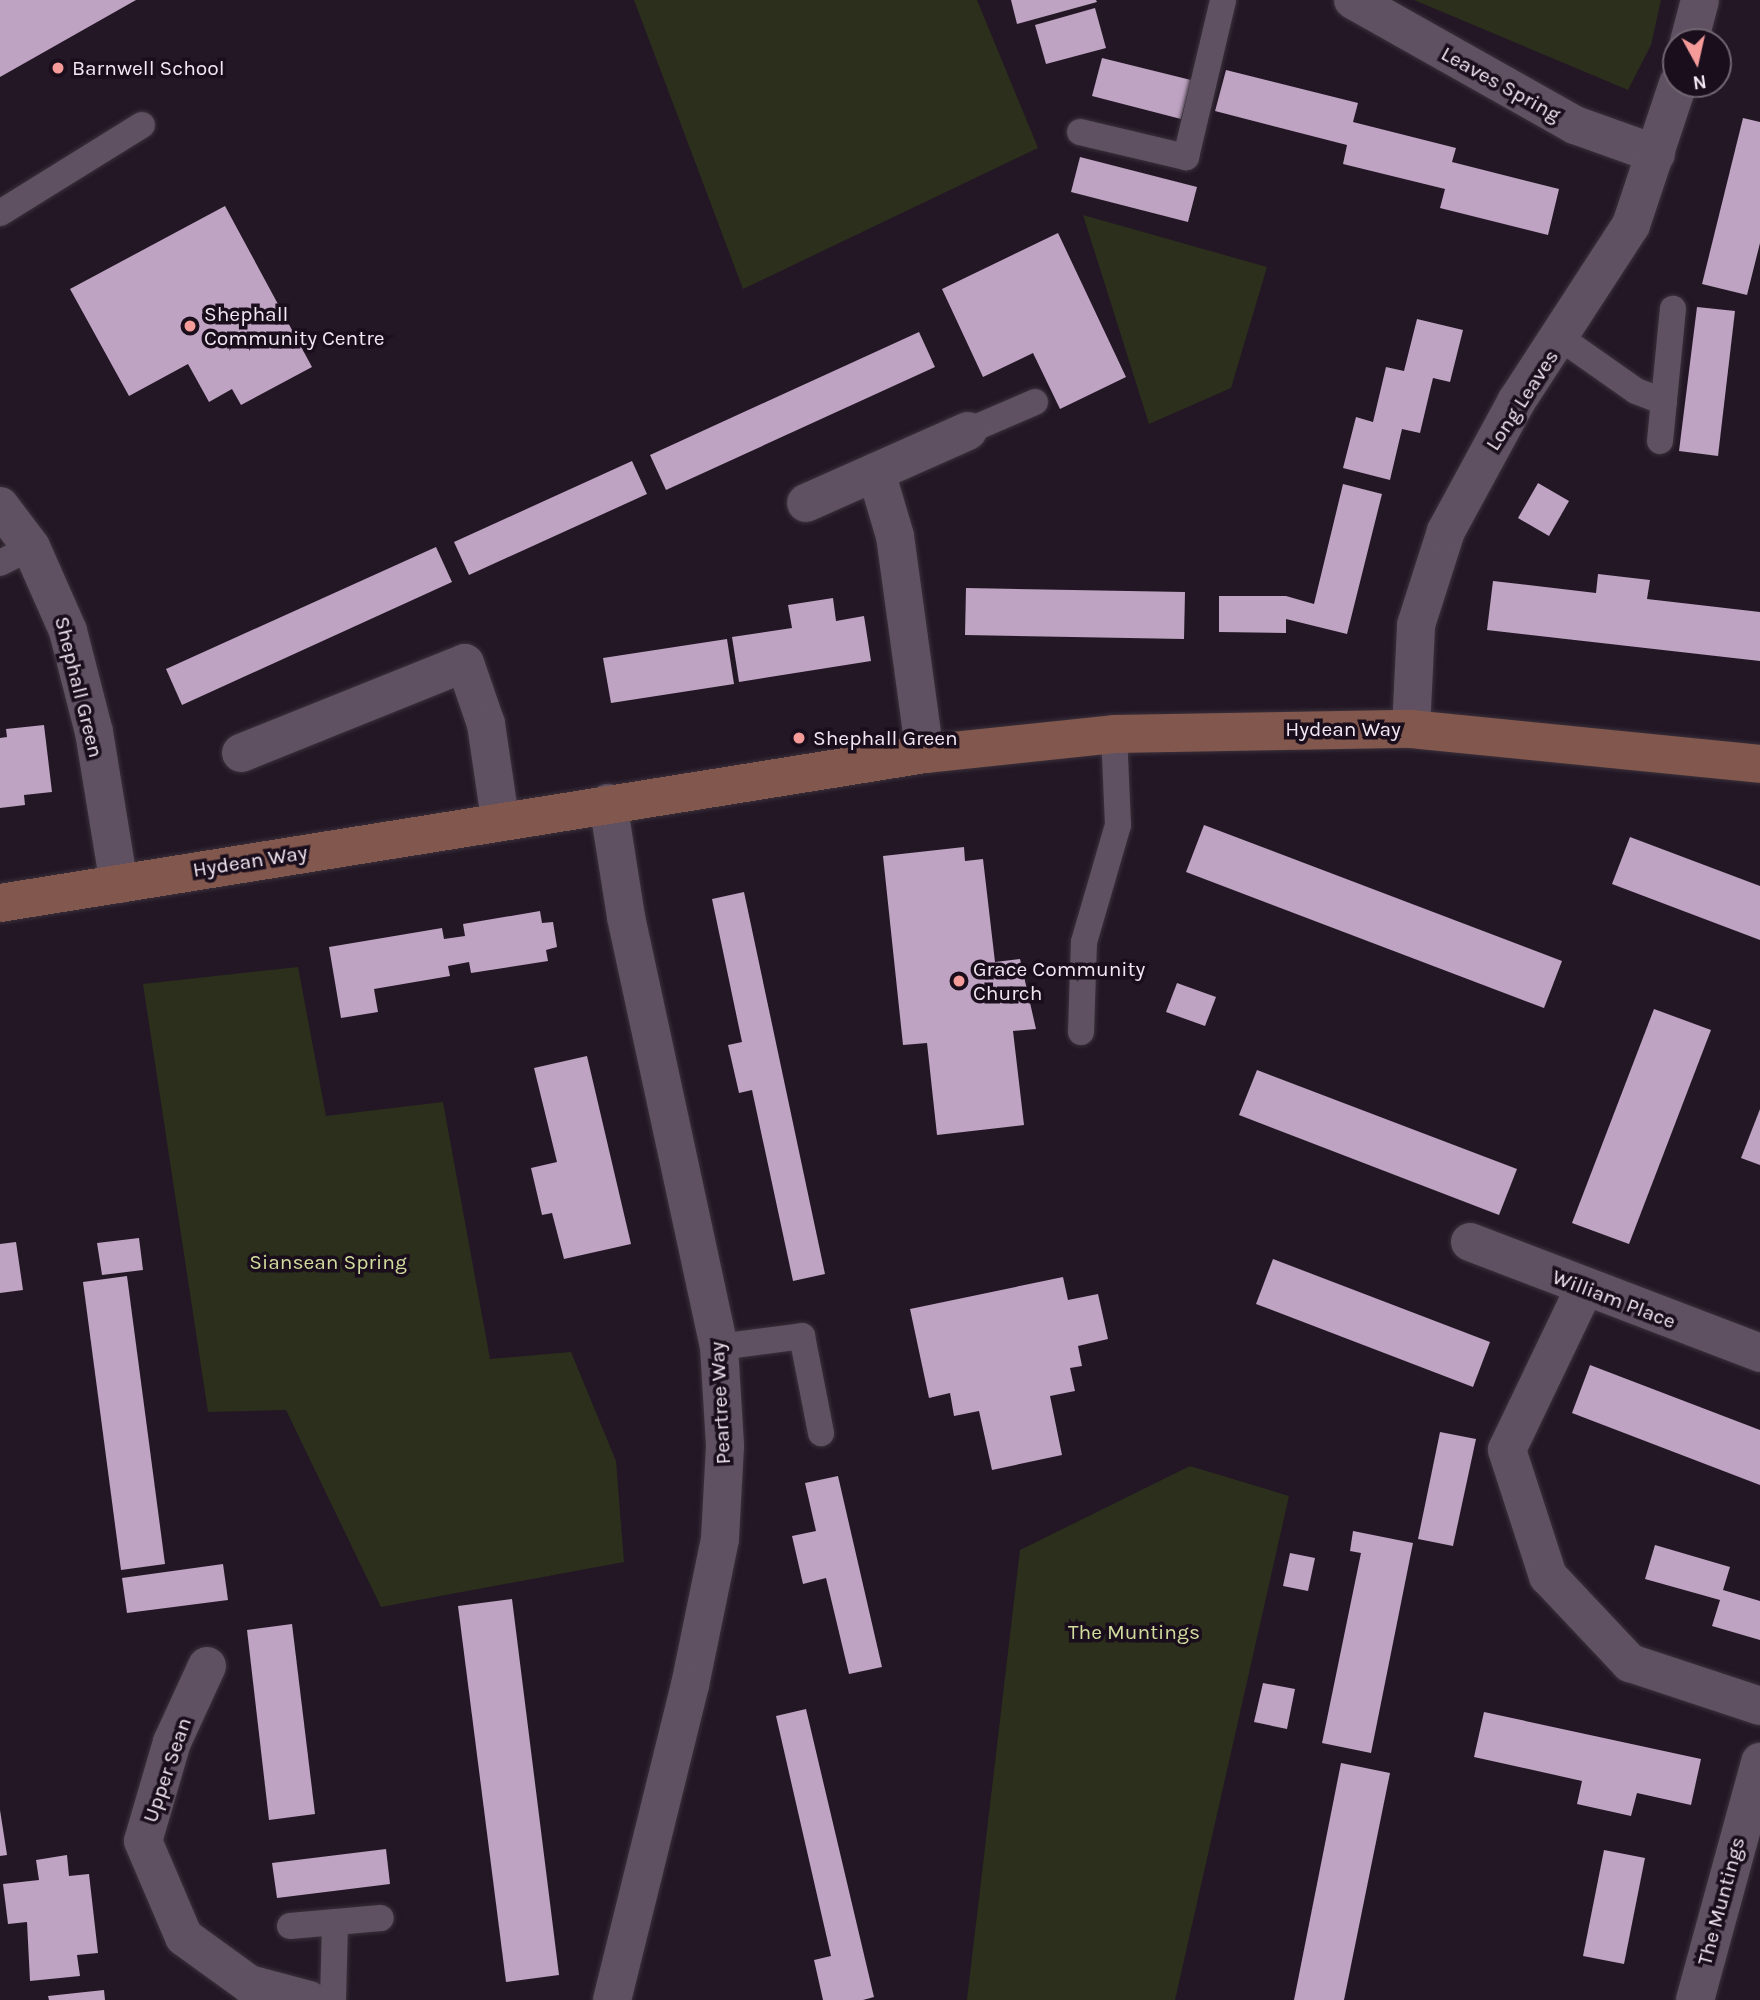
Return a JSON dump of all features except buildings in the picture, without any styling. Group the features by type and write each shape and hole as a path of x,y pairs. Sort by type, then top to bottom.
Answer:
{"street":[{"name":"Leaves Spring","path":"1353,0 1575,125 1656,154"},
{"path":"1693,28 1700,0"},
{"name":"Long Leaves","path":"1411,729 1416,625 1446,531 1516,402 1562,339 1631,225 1674,98"},
{"path":"806,503 968,431"},
{"path":"876,472 895,536 925,754"},
{"name":"Shephall Green","path":"0,506 16,555 68,631 94,732 119,884"},
{"path":"241,753 465,663 486,724 500,819"},
{"name":"Hydean Way","path":"0,903 500,819 925,754 1114,734 1411,729 1760,764"},
{"name":"Peartree Way","path":"608,803 626,917 719,1347 724,1446 720,1539 612,2000"},
{"name":"William Place","path":"1470,1242 1584,1289 1760,1353"},
{"path":"1584,1289 1507,1450 1548,1576 1630,1663 1760,1706"},
{"name":"Upper Sean","path":"207,1666 172,1742 143,1841 184,1937 249,1984 309,2000"},
{"name":"The Muntings","path":"1695,2000 1760,1762"}],"lane":[{"path":"1080,132 1186,157 1223,0"},
{"path":"0,213 142,125"},
{"path":"1660,441 1673,309"},
{"path":"1562,339 1636,391 1664,402"},
{"path":"968,431 1035,402"},
{"path":"1081,1032 1083,942 1118,825 1114,734"},
{"path":"719,1347 802,1336 821,1433"},
{"path":"290,1926 381,1918"},
{"path":"332,2000 335,1922"}],"green space":[{"path":"634,0 977,0 1038,148 743,289"},
{"path":"1414,0 1661,0 1651,45 1628,90"},
{"path":"1083,215 1267,267 1231,388 1149,424"},
{"name":"Siansean Spring","path":"298,967 326,1116 443,1102 490,1359 571,1352 616,1461 624,1562 381,1607 286,1410 208,1412 143,984"},
{"name":"The Muntings","path":"1190,1466 1289,1496 1175,2000 967,2000 1020,1550"}],"place":[{"name":"Barnwell School","path":"58,68"},
{"name":"Shephall Community Centre","path":"190,326"},
{"name":"Shephall Green","path":"799,738"},
{"name":"Grace Community Church","path":"959,981"}]}
